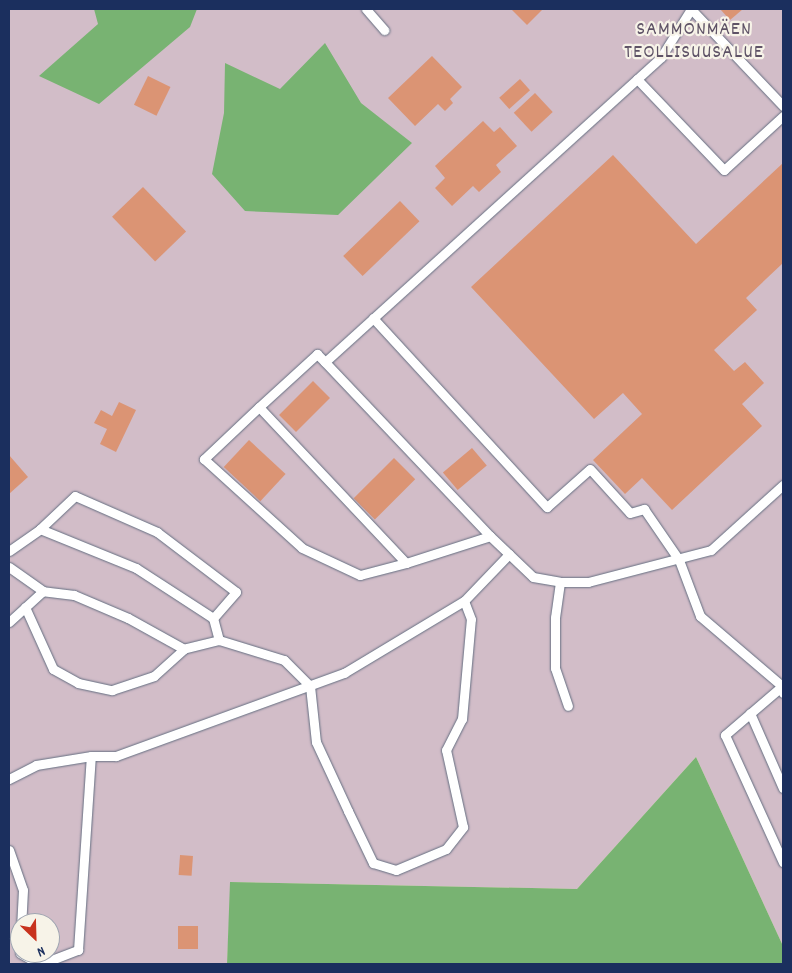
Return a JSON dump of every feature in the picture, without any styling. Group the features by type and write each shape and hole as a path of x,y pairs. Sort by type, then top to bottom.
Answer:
{"lane":[{"path":"366,9 384,30"},
{"path":"325,362 661,57 691,9 783,106"},
{"path":"637,79 724,170 783,116"},
{"path":"373,318 547,507 590,469 630,513 644,509 679,560 700,616 782,689 725,735 783,862"},
{"path":"490,536 406,564 360,575 302,548 204,459 318,354 490,536 533,577 560,582 588,582 679,560 711,550 783,485"},
{"path":"259,407 406,564"},
{"path":"9,551 40,529 75,496 156,532 236,592 213,618"},
{"path":"40,529 136,568 213,618 219,640"},
{"path":"9,779 36,765 91,756 116,756 344,674 464,601 509,554"},
{"path":"9,567 43,591 74,595 128,618 184,649"},
{"path":"560,582 555,618 555,668 568,706"},
{"path":"9,622 43,591"},
{"path":"25,607 53,669 78,683 112,690 154,676 184,649 219,640 284,660 310,686 316,742 373,863 396,870 446,849 463,827 446,750 462,719 471,618 464,601"},
{"path":"750,713 783,788"},
{"path":"40,964 78,950 91,756"},
{"path":"9,850 23,890 22,913"}],"shaded area":[{"path":"9,9 783,9 783,946 696,757 577,889 231,882 227,964 9,964"}],"green space":[{"path":"94,9 197,9 190,27 99,104 39,76 98,24"},
{"path":"325,43 361,103 412,143 338,215 245,211 212,174 224,113 225,63 280,89"},
{"path":"696,757 783,946 783,964 227,964 230,882 577,889"}],"building":[{"path":"511,9 543,9 527,25"},
{"path":"720,9 743,9 730,20"},
{"path":"432,56 462,87 450,99 453,103 445,111 438,104 415,126 388,98"},
{"path":"148,76 170,87 156,116 134,105"},
{"path":"520,79 530,90 509,109 499,98"},
{"path":"535,93 553,112 532,132 514,113"},
{"path":"483,121 494,132 500,127 517,146 496,165 501,172 479,192 473,186 452,206 435,188 445,178 435,166"},
{"path":"613,155 696,244 783,163 783,263 746,298 757,310 714,350 734,371 745,362 764,383 742,404 762,426 672,510 642,478 625,494 593,460 642,414 623,393 594,419 471,287"},
{"path":"143,187 186,232 155,261 112,217"},
{"path":"400,201 419,221 363,276 343,256"},
{"path":"313,381 330,398 296,432 279,415"},
{"path":"119,402 136,410 116,452 100,444 107,429 94,423 101,410 112,416"},
{"path":"249,440 286,474 260,501 224,467"},
{"path":"472,448 487,466 458,490 443,472"},
{"path":"9,455 28,477 9,494"},
{"path":"394,458 415,479 375,520 354,498"},
{"path":"180,855 193,856 192,876 179,875"},
{"path":"178,926 198,926 198,949 178,949"}],"district":[{"name":"SAMMONMÄEN TEOLLISUUSALUE","path":"694,42"}]}
